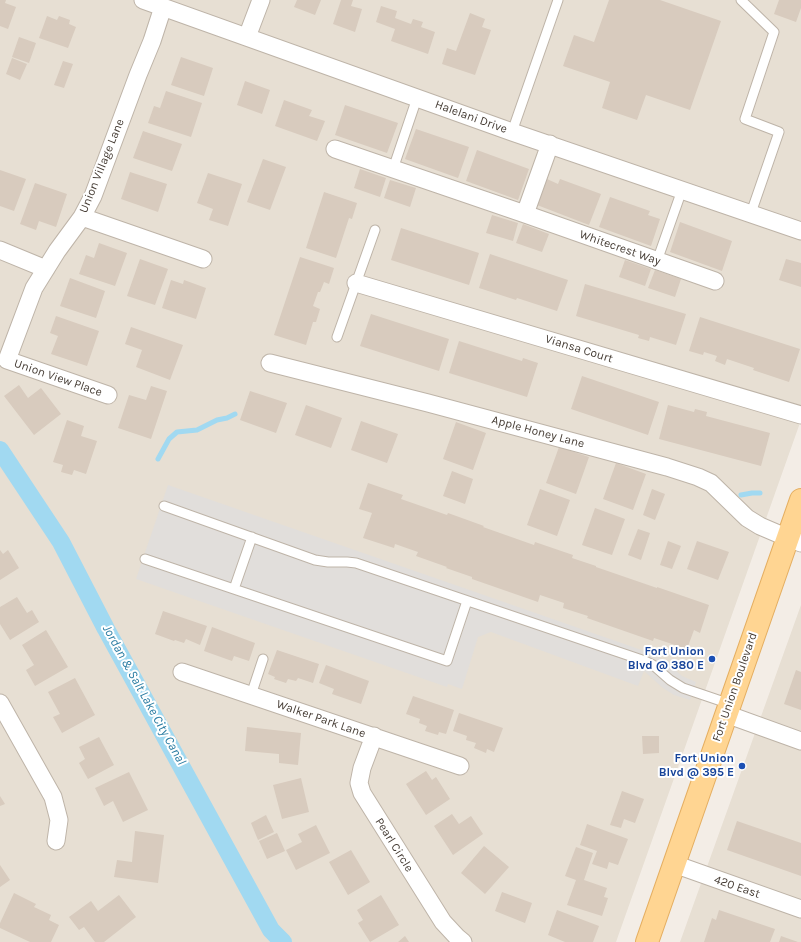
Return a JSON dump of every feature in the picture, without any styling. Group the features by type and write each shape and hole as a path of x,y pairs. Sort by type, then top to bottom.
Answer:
{"main road":[{"name":"Fort Union Boulevard","path":"646,942 728,709 794,541 801,500"}],"street":[{"name":"Halelani Drive","path":"143,0 512,132 801,231"},
{"path":"247,37 261,0"},
{"name":"Union Village Lane","path":"6,352 34,288 57,251 82,217 93,196 152,41 163,7"},
{"path":"525,214 550,144"},
{"name":"Whitecrest Way","path":"335,149 715,281"},
{"path":"82,217 203,259"},
{"path":"0,250 46,269"},
{"name":"Viansa Court","path":"356,283 801,415"},
{"name":"Union View Place","path":"6,352 108,395"},
{"name":"Apple Honey Lane","path":"270,363 444,407 667,467 698,477 711,483 746,518 794,541"},
{"name":"Walker Park Lane","path":"182,672 460,766"},
{"path":"0,703 53,797 59,820 56,841"},
{"path":"728,709 801,741"},
{"name":"Pearl Circle","path":"374,736 362,768 359,783 362,793 443,922 463,942"},
{"name":"420 East","path":"674,864 801,909"}],"lane":[{"path":"741,0 774,32 745,119 779,132 751,213"},
{"path":"512,132 555,1"},
{"path":"392,169 417,98"},
{"path":"657,261 682,190"},
{"path":"338,337 374,230"},
{"path":"164,506 315,560 356,563 644,661 653,665 670,680 683,688 728,709"},
{"path":"234,589 252,537"},
{"path":"145,559 446,661 467,601"},
{"path":"251,695 263,659"}],"shaded area":[{"path":"0,0 801,0 801,420 616,942 0,942"},
{"path":"168,485 656,655 682,676 696,682 690,700 674,695 663,688 644,671 638,686 491,632 478,637 462,689 448,684 447,687 136,579"},
{"path":"801,605 801,942 680,942"}],"building":[{"path":"0,0 6,0 5,3 16,7 8,29 0,26"},
{"path":"297,0 321,0 315,15 294,7"},
{"path":"341,0 353,0 351,6 362,9 355,32 333,24"},
{"path":"609,0 660,0 721,21 690,110 646,95 637,120 602,108 610,82 563,66 574,35 594,42"},
{"path":"779,0 801,0 801,8 796,22 774,14"},
{"path":"381,6 397,11 395,18 411,24 413,19 423,22 421,27 435,32 428,54 391,41 395,29 376,22"},
{"path":"470,13 485,19 482,27 491,30 475,75 442,64 447,48 456,51"},
{"path":"47,16 57,20 59,16 70,20 69,24 76,27 68,48 39,38"},
{"path":"19,37 36,43 29,63 12,57"},
{"path":"181,57 213,68 204,96 171,85"},
{"path":"12,58 27,64 20,80 6,74"},
{"path":"63,61 73,64 64,88 54,85"},
{"path":"245,81 270,90 262,114 237,105"},
{"path":"166,91 202,103 191,137 148,123 154,106 160,108"},
{"path":"284,100 312,110 309,116 325,121 317,141 275,126"},
{"path":"345,105 398,123 387,153 335,135"},
{"path":"416,129 469,147 458,178 405,159"},
{"path":"143,131 182,144 172,171 133,158"},
{"path":"477,150 529,169 518,200 466,181"},
{"path":"263,159 286,167 270,210 247,202"},
{"path":"360,169 386,178 380,197 354,188"},
{"path":"0,170 26,179 14,211 0,206"},
{"path":"130,172 167,184 158,212 121,199"},
{"path":"208,173 242,184 228,226 209,220 213,209 197,203"},
{"path":"547,179 558,184 560,179 601,194 589,225 537,205"},
{"path":"390,180 416,188 410,207 384,198"},
{"path":"35,183 67,194 56,227 39,221 36,230 20,224"},
{"path":"324,192 357,203 352,219 349,218 336,258 306,248"},
{"path":"610,197 650,211 648,215 660,219 651,246 599,227"},
{"path":"492,215 518,223 513,241 486,233"},
{"path":"680,222 732,241 722,271 670,252"},
{"path":"523,224 549,234 542,252 516,243"},
{"path":"401,228 479,253 469,285 391,260"},
{"path":"99,243 127,253 115,286 79,274 86,255 94,258"},
{"path":"490,254 568,280 557,311 479,288"},
{"path":"300,257 334,268 329,284 324,282 320,292 318,292 313,306 320,309 316,322 313,322 306,345 274,335"},
{"path":"140,259 168,269 155,305 127,296"},
{"path":"786,259 801,263 801,287 779,280"},
{"path":"625,260 651,269 645,286 619,277"},
{"path":"655,270 681,279 675,297 648,288"},
{"path":"70,278 105,291 96,318 60,306"},
{"path":"171,280 183,284 184,280 206,288 196,319 162,308"},
{"path":"585,284 686,314 676,345 650,337 649,341 638,338 639,335 576,316"},
{"path":"371,314 449,339 439,371 360,346"},
{"path":"56,316 99,331 87,366 51,354 58,336 50,333"},
{"path":"700,317 800,349 789,382 753,370 754,368 727,359 725,365 715,361 717,356 704,352 703,355 689,351"},
{"path":"131,327 183,345 170,380 136,367 142,350 125,344"},
{"path":"459,341 522,361 523,358 538,363 527,397 449,373"},
{"path":"582,376 659,402 648,435 571,409"},
{"path":"19,385 28,398 41,388 61,414 34,435 4,396"},
{"path":"151,386 167,391 151,439 118,428 129,395 146,400"},
{"path":"250,391 287,403 276,433 240,420"},
{"path":"306,405 342,418 331,448 295,435"},
{"path":"668,405 694,412 695,409 707,412 706,416 770,433 761,466 659,439"},
{"path":"67,420 84,426 81,436 97,441 86,474 74,470 72,475 61,472 63,465 53,462"},
{"path":"361,421 398,434 387,463 351,450"},
{"path":"456,422 486,433 473,470 443,459"},
{"path":"559,447 589,457 576,494 546,483"},
{"path":"616,463 646,474 633,510 603,499"},
{"path":"452,471 473,479 465,504 443,496"},
{"path":"368,483 403,495 401,499 447,515 448,513 534,545 535,542 573,555 572,558 596,567 709,605 700,633 694,630 687,649 654,638 653,641 563,608 564,603 540,595 538,602 472,579 472,577 416,556 418,552 395,544 394,548 363,538 372,513 359,509"},
{"path":"540,489 570,500 557,536 527,525"},
{"path":"652,489 665,494 655,520 643,515"},
{"path":"595,508 625,519 612,555 582,545"},
{"path":"638,529 650,533 641,560 628,555"},
{"path":"668,541 681,546 672,569 660,565"},
{"path":"697,541 729,552 718,580 687,569"},
{"path":"0,550 3,554 8,550 19,568 0,580"},
{"path":"17,597 27,613 32,610 39,622 10,640 0,624 0,607"},
{"path":"163,611 207,626 200,645 186,639 184,643 155,634"},
{"path":"212,627 255,643 249,661 234,656 232,661 204,651"},
{"path":"46,630 68,667 35,686 26,670 34,665 22,645"},
{"path":"277,650 319,664 313,683 298,678 296,681 288,679 286,683 274,679 275,677 268,674"},
{"path":"326,665 369,681 361,704 332,694 334,689 319,683"},
{"path":"796,670 801,672 801,710 784,704"},
{"path":"75,678 95,715 62,733 53,717 60,714 48,692"},
{"path":"413,696 454,710 446,734 439,732 438,735 425,731 427,726 419,723 420,719 406,714"},
{"path":"459,713 503,728 494,752 487,749 486,753 474,748 476,743 466,740 467,736 453,731"},
{"path":"247,727 301,733 298,765 279,763 279,754 245,751"},
{"path":"642,736 659,736 659,753 643,754"},
{"path":"99,737 114,765 88,779 79,763 85,759 79,747"},
{"path":"426,771 432,780 436,777 450,799 426,815 406,784"},
{"path":"129,772 148,810 123,822 113,801 104,806 95,788"},
{"path":"301,778 309,812 282,819 273,785"},
{"path":"622,791 644,799 635,823 624,819 621,828 610,825"},
{"path":"0,796 5,804 0,806"},
{"path":"452,814 459,824 471,816 483,834 453,855 434,826"},
{"path":"266,815 274,832 258,840 251,823"},
{"path":"737,821 801,843 801,876 727,850"},
{"path":"587,824 628,839 618,865 609,862 607,869 592,864 597,851 580,845"},
{"path":"316,825 330,853 296,870 286,850 302,842 298,834"},
{"path":"135,831 164,835 158,883 114,877 117,860 132,862"},
{"path":"277,833 285,851 267,859 259,841"},
{"path":"484,846 509,867 485,894 461,873"},
{"path":"576,847 593,853 584,880 607,888 604,897 608,898 602,916 567,905 576,880 565,876"},
{"path":"351,850 370,882 348,895 329,862"},
{"path":"0,865 10,880 0,887"},
{"path":"502,892 532,903 525,923 495,911"},
{"path":"14,893 36,904 34,907 51,915 49,920 59,925 51,942 30,942 0,928 0,923"},
{"path":"119,895 136,917 104,942 95,942 84,927 79,930 69,917 91,901 98,911"},
{"path":"381,895 399,925 370,942 358,923 363,920 357,910"},
{"path":"557,910 599,926 593,942 565,942 548,935"},
{"path":"719,910 775,929 770,942 704,942 712,918 716,920"},
{"path":"405,936 409,942 398,942"},
{"path":"781,936 798,942 779,942"}],"waterway":[{"path":"158,459 169,439 177,432 197,430 217,420 227,418 235,414"},
{"name":"Jordan & Salt Lake City Canal","path":"0,450 61,542 106,629 271,930 283,942"},
{"path":"741,495 760,493"}],"place":[{"name":"Fort Union Blvd @ 380 E","path":"712,659"},
{"name":"Fort Union Blvd @ 395 E","path":"742,766"}]}
